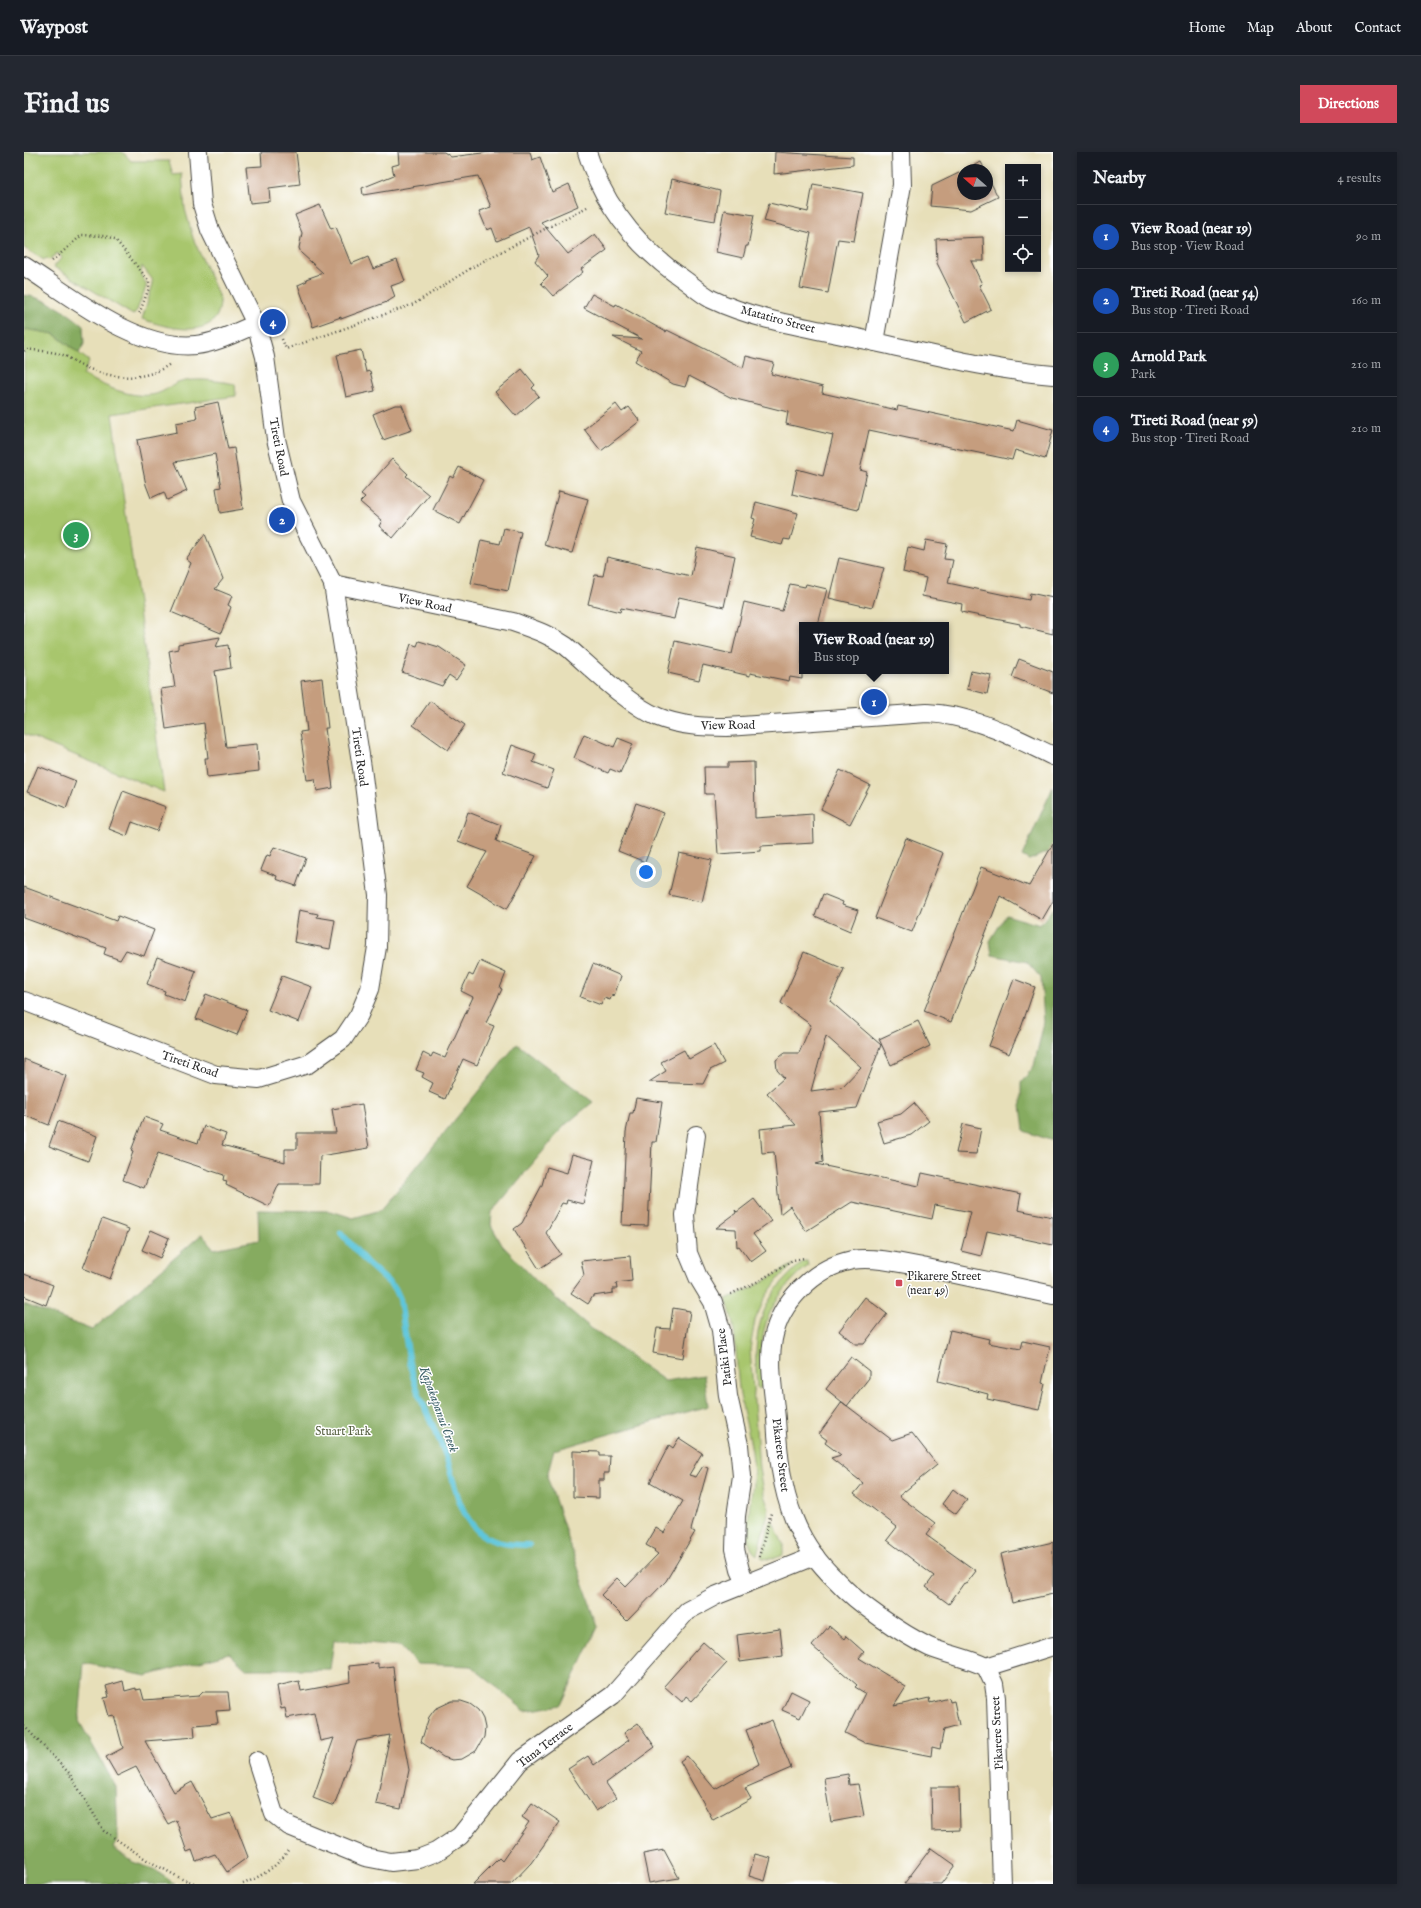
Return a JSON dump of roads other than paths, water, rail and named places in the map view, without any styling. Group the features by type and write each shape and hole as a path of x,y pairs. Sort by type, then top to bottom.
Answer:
{"street":[{"name":"Tireti Road","path":"24,1001 216,1075 259,1079 308,1064 343,1039 359,1015 370,989 377,947 378,895 356,730 333,584 291,502 276,439 265,357 256,324 210,230 202,204 198,152"},
{"name":"Matatiro Street","path":"587,152 605,197 625,225 660,263 710,298 758,316 955,361 1025,373 1053,375"},
{"path":"874,342 902,185 901,152"},
{"path":"24,266 118,325 159,342 181,345 198,345 256,324"},
{"name":"View Road","path":"333,584 513,622 538,631 555,638 566,646 640,707 658,717 676,722 703,727 727,727 927,713 950,714 988,726 1053,756"},
{"name":"Patiki Place","path":"696,1135 685,1215 688,1253 698,1277 713,1302 721,1330 728,1396 739,1445 742,1476 736,1516 735,1549 740,1570 746,1584"},
{"name":"Pikarere Street","path":"1002,1884 996,1698 994,1684 986,1667 971,1660 929,1647 883,1619 838,1583 815,1556 794,1520 785,1495 777,1432 772,1364 773,1340 779,1320 799,1290 821,1272 852,1260 902,1263 1053,1295"},
{"name":"Tuna Terrace","path":"257,1761 274,1814 289,1826 365,1857 390,1862 418,1859 436,1852 460,1836 520,1761 613,1695 687,1611 702,1602 815,1556"},
{"path":"986,1667 1053,1646"}],"waterway":[{"name":"Kapakapanui Creek","path":"341,1233 367,1263 395,1288 400,1299 414,1380 446,1456 464,1513 481,1534 493,1541 515,1545 529,1545"}],"place":[{"name":"Tireti Road (near 59)","path":"273,322"},
{"name":"Tireti Road (near 54)","path":"282,520"},
{"name":"Arnold Park","path":"76,535"},
{"name":"View Road (near 19)","path":"874,702"},
{"name":"Pikarere Street (near 49)","path":"899,1283"}],"park label":[{"name":"Stuart Park","path":"343,1431"}]}
